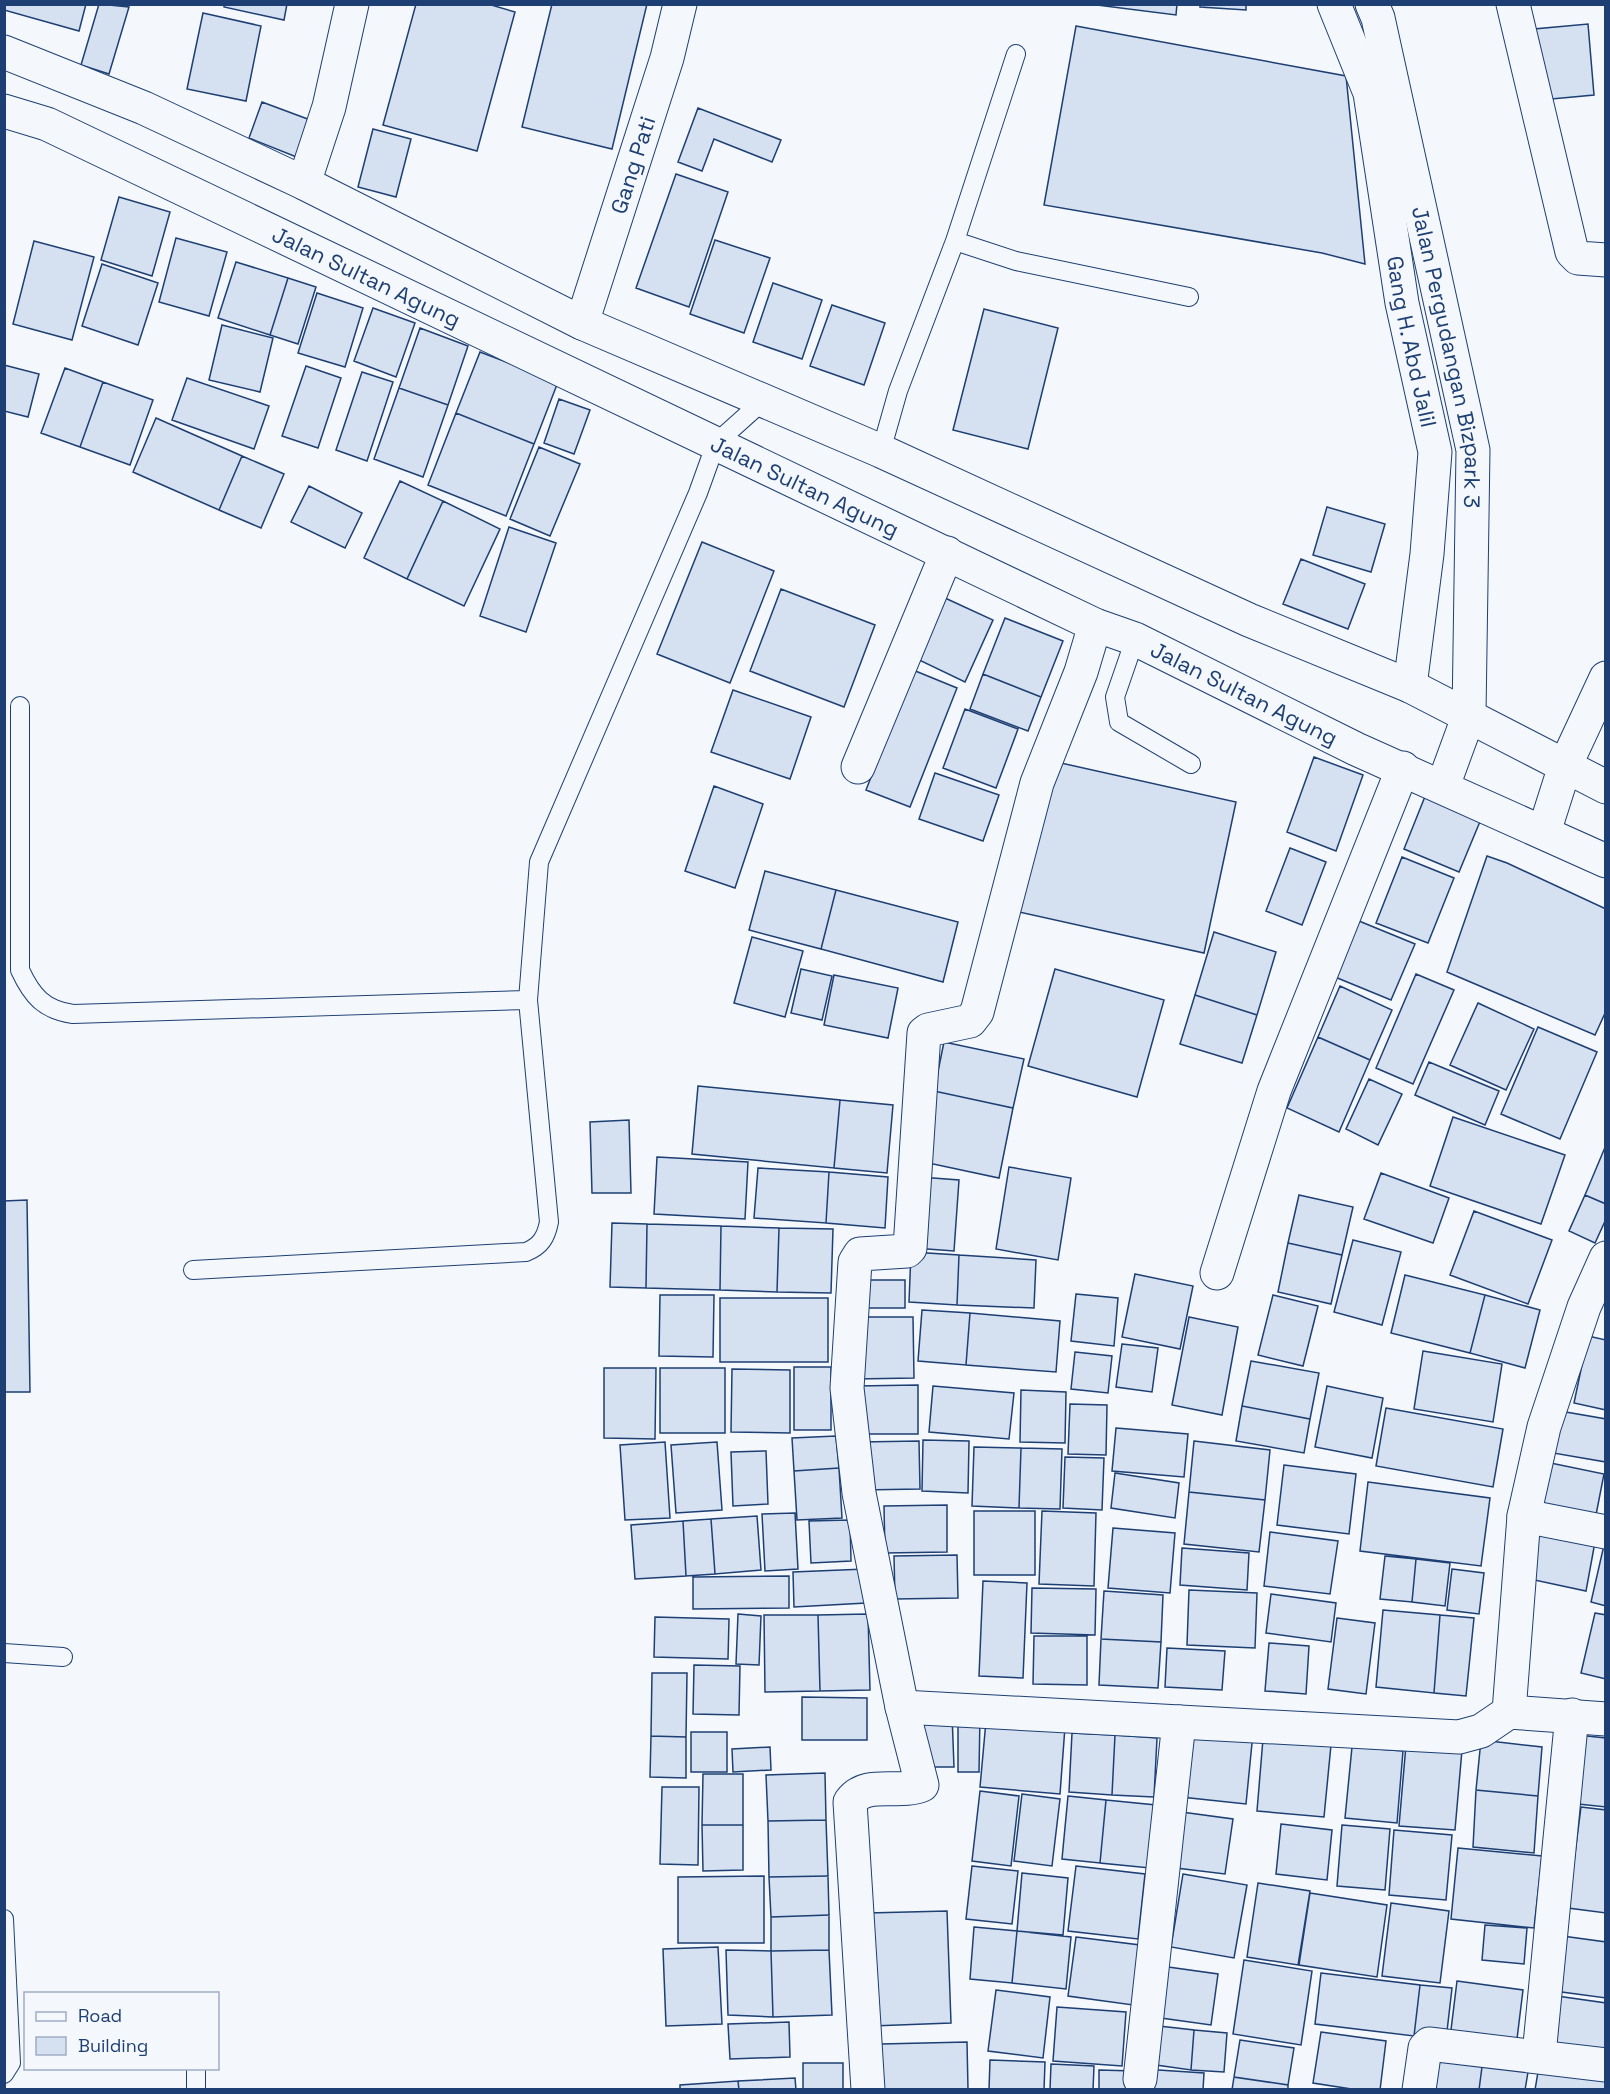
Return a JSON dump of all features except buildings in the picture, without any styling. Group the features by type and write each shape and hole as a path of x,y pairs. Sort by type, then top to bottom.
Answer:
{"main road":[{"path":"304,183 337,74 352,4"},
{"name":"Gang Pati","path":"582,323 667,58 680,4"},
{"name":"Gang H. Abd Jalil","path":"1334,4 1371,93 1402,303 1435,452 1427,554 1410,686"},
{"name":"Jalan Pergudangan Bizpark 3","path":"1372,4 1378,18 1473,450 1469,715 1443,786"},
{"path":"1513,4 1572,252 1578,258 1605,260"},
{"path":"4,52 144,108 304,183 582,323 882,451 1249,620 1410,686 1605,787"},
{"name":"Jalan Sultan Agung","path":"4,111 47,124 1095,625 1135,639 1356,749 1544,831 1605,861"},
{"path":"858,767 947,554"},
{"path":"868,2090 850,1802 856,1793 867,1789 914,1788 922,1785 902,1707 859,1493 847,1388 855,1258 860,1254 908,1251 910,1248 924,1033 928,1030 970,1021 977,1012 1037,783 1081,672 1095,625"},
{"path":"1544,831 1565,766 1605,678"},
{"path":"1217,1273 1274,1091 1403,768"},
{"path":"1509,1712 1524,1516 1544,1427 1584,1307 1605,1258"},
{"path":"1524,1516 1605,1532"},
{"path":"902,1707 1459,1737 1481,1731 1509,1712 1605,1719"},
{"path":"1539,2055 1572,1715"},
{"path":"1140,2079 1179,1722"},
{"path":"1419,2090 1425,2048 1429,2044 1539,2055 1605,2065"}],"lane":[{"path":"882,451 898,391 955,241 1016,54"},
{"path":"955,241 1016,261 1189,297"},
{"path":"193,1270 526,1252 536,1248 547,1233 549,1222 528,1000 537,875 544,846 698,493 716,443 764,400"},
{"path":"1135,639 1114,697 1119,722 1191,764"},
{"path":"20,706 20,970 29,991 39,1002 56,1012 73,1014 528,1000"},
{"path":"4,1653 63,1657"},
{"path":"4,1919 11,2063 4,2074"},
{"path":"196,2070 196,2090"}]}
